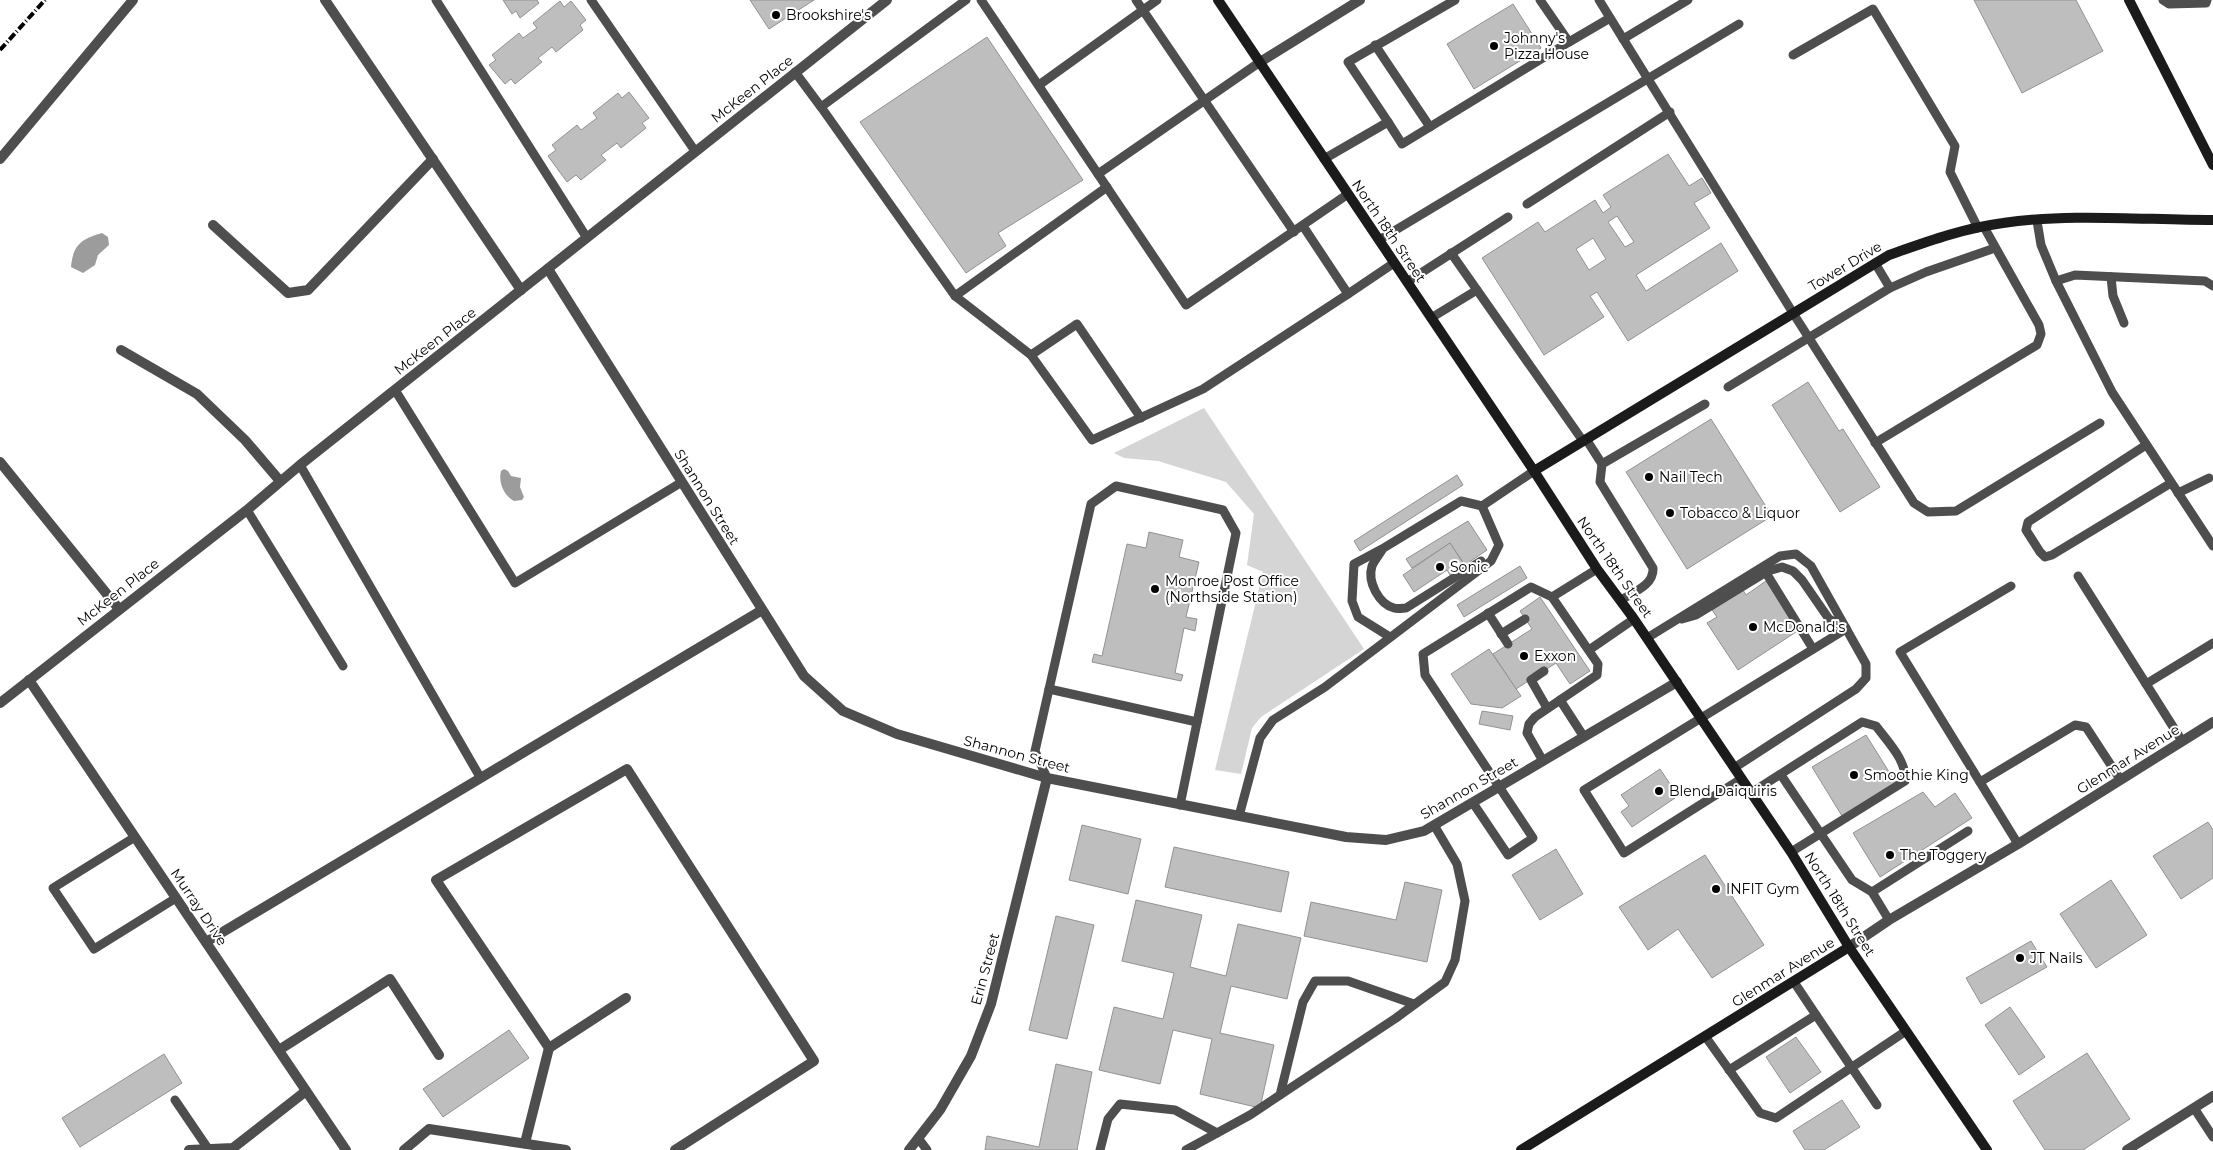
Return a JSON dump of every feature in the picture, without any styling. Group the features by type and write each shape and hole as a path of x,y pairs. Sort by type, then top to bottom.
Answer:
{"main road":[{"name":"North 18th Street","path":"1218,0 1534,471 1597,569 1621,600 1791,852 1849,947 1987,1150"},
{"path":"2129,0 2213,165"},
{"name":"Tower Drive","path":"1534,471 1889,255 1941,237 2003,223 2062,219 2213,220"},
{"name":"Glenmar Avenue","path":"1521,1150 1849,947"}],"street":[{"path":"0,158 133,0"},
{"path":"325,0 521,290"},
{"name":"McKeen Place","path":"2,697 29,680 247,510 300,465 887,0"},
{"path":"1260,62 1360,0"},
{"path":"213,225 288,293 308,290 433,160"},
{"name":"Shannon Street","path":"548,269 804,676 842,710 897,734 1047,778 1346,837 1386,840 1424,831 1434,826 1676,682"},
{"path":"121,350 197,394 245,440 280,481"},
{"path":"0,462 119,609"},
{"path":"206,942 762,610"},
{"name":"Murray Drive","path":"29,680 346,1150"},
{"name":"Glenmar Avenue","path":"1849,947 1888,920 2018,844 2213,722"},
{"path":"549,1048 436,880 627,769 814,1060 675,1150"},
{"name":"Erin Street","path":"909,1150 940,1110 971,1056 991,1004 1047,778"},
{"path":"279,1050 390,979 439,1055"},
{"path":"525,1142 549,1048 626,998"},
{"path":"189,1150 233,1148 306,1090"},
{"path":"2126,1150 2213,1096"},
{"path":"404,1150 429,1129 525,1142 566,1150"}],"lane":[{"path":"436,0 587,238"},
{"path":"591,0 695,151"},
{"path":"821,107 966,0"},
{"path":"981,0 1186,305 1348,194"},
{"path":"1136,0 1294,232"},
{"path":"1039,85 1157,0"},
{"path":"1454,0 1348,62 1402,144 1610,18"},
{"path":"1540,0 1569,42"},
{"path":"1599,0 1808,337 1914,503 1928,512 1956,510 2100,423"},
{"path":"1623,39 1688,0"},
{"path":"2163,0 2169,4 2206,3 2207,0"},
{"path":"1793,55 1873,9 1955,146 1950,172 2039,325 2041,334 2037,345 1875,443"},
{"path":"1379,240 1740,24"},
{"path":"1376,45 1430,127"},
{"path":"1098,174 1260,62"},
{"path":"795,72 955,296 1031,354 1092,440 1203,389 1394,263"},
{"path":"1527,204 1670,112"},
{"path":"1324,159 1388,122"},
{"path":"955,296 1107,186"},
{"path":"1407,282 1508,217"},
{"path":"2037,221 2041,245 2056,280 2112,392 2213,546"},
{"path":"1303,226 1348,294"},
{"path":"1728,387 1890,288 1926,272 1995,248"},
{"path":"1451,253 1602,464 1600,482 1653,568 1650,582 1621,600"},
{"path":"1875,263 1890,288"},
{"path":"2056,280 2075,275 2205,281 2213,286"},
{"path":"2111,277 2113,296 2124,323"},
{"path":"1431,318 1477,290"},
{"path":"1031,354 1078,324 1141,418"},
{"path":"395,390 515,583 682,482"},
{"path":"1602,464 1705,404"},
{"path":"2146,445 2028,522 2026,530 2040,552 2045,557 2052,555 2171,483"},
{"path":"300,465 480,777"},
{"path":"1390,637 1358,617 1352,601 1354,564 1461,501 1482,506 1534,471"},
{"path":"2178,493 2209,478"},
{"path":"1047,778 1035,751 1091,504 1116,486 1223,510 1236,533 1180,804"},
{"path":"1240,816 1260,738 1273,720 1325,687 1491,561 1499,545 1482,506"},
{"path":"247,510 343,666"},
{"path":"1382,549 1372,566 1371,576 1376,593 1384,603 1395,608 1406,608 1453,580 1496,550"},
{"path":"1646,638 1764,569 1780,556 1796,554 1811,566 1866,664 1866,678 1856,689 1734,768"},
{"path":"1764,569 1782,567 1793,571 1802,580 1829,619 1846,628"},
{"path":"1546,605 1597,569"},
{"path":"1764,569 1813,648"},
{"path":"2078,576 2182,741"},
{"path":"2011,586 1900,652 2018,844"},
{"path":"1474,803 1508,855 1534,838 1425,676 1423,654 1531,587 1554,599 1598,664 1597,675 1534,717 1529,724 1527,733 1543,761"},
{"path":"1488,613 1508,644"},
{"path":"1501,634 1525,619"},
{"path":"1575,648 1586,646 1634,619"},
{"path":"1560,626 1568,620"},
{"path":"1741,779 1624,853 1584,790 1846,628"},
{"path":"2146,684 2213,643"},
{"path":"1544,671 1531,680 1547,708"},
{"path":"1049,689 1197,722"},
{"path":"1560,700 1584,737"},
{"path":"1751,793 1862,722 1876,726 1903,764 1906,772 1904,781 1791,852"},
{"path":"1980,782 2075,725 2086,727 2120,780"},
{"path":"1781,775 1819,834 1852,880 1872,892 1888,920"},
{"path":"1186,1150 1250,1115 1445,982 1455,960 1465,901 1457,864 1434,826"},
{"path":"1872,892 1968,831"},
{"path":"135,837 53,888 94,949 176,898"},
{"path":"1280,1095 1303,1002 1315,981 1348,981 1414,1004"},
{"path":"1794,982 1877,1105"},
{"path":"1729,1070 1816,1014"},
{"path":"1705,1036 1760,1113 1776,1118 1906,1031"},
{"path":"175,1100 208,1149"},
{"path":"1100,1150 1108,1119 1120,1104 1175,1110 1217,1133"},
{"path":"2194,1108 2213,1137"},
{"path":"918,1138 927,1150"}],"shaded area":[{"path":"102,233 108,237 109,245 98,255 95,265 83,273 71,267 74,253 79,244"},
{"path":"1204,408 1364,649 1261,717 1252,728 1241,774 1215,770 1263,572 1247,565 1254,514 1226,482 1158,461 1124,458 1114,453"},
{"path":"504,469 511,476 521,478 520,487 524,497 522,500 514,501 505,492 500,480 501,471"}],"building":[{"path":"503,0 537,0 539,3 520,18 516,11 512,14"},
{"name":"Brookshire's","path":"750,0 814,0 769,29"},
{"path":"1974,0 2076,0 2103,51 2022,93"},
{"path":"560,1 564,7 571,1 586,20 580,25 583,30 556,52 552,47 538,58 542,62 515,84 511,79 505,84 489,65 496,60 492,55 519,33 523,38 537,28 533,23"},
{"name":"Johnny's Pizza House","path":"1513,4 1541,48 1474,89 1447,44"},
{"path":"987,37 1083,180 998,233 1006,246 966,273 860,122"},
{"path":"629,92 649,118 642,123 646,128 621,148 617,143 601,155 606,160 581,180 576,175 567,182 548,156 556,150 552,145 577,125 581,130 597,118 593,113 618,93 622,98"},
{"path":"1668,154 1689,186 1702,178 1711,193 1694,203 1710,228 1636,275 1646,291 1721,243 1738,271 1628,341 1597,292 1590,296 1604,317 1544,355 1482,258 1538,222 1545,232 1595,200 1603,213 1611,207 1603,195","holes":["1617,216 1634,242 1625,247 1608,222","1593,238 1606,259 1589,270 1576,249"]},
{"path":"1808,382 1839,431 1843,429 1880,487 1840,512 1772,405"},
{"path":"1711,419 1772,516 1687,569 1626,472"},
{"path":"1457,475 1463,485 1360,551 1354,541"},
{"path":"1468,521 1487,550 1465,565 1450,543 1412,568 1406,559"},
{"name":"Monroe Post Office (Northside Station)","path":"1149,532 1183,540 1179,557 1199,562 1186,617 1197,619 1195,631 1184,628 1175,673 1183,675 1181,681 1092,662 1094,654 1102,656 1127,544 1146,548"},
{"name":"Sonic","path":"1450,543 1467,569 1452,578 1447,570 1414,592 1403,575"},
{"path":"1520,566 1527,578 1464,617 1457,605"},
{"name":"McDonald's","path":"1766,581 1799,630 1738,670 1707,623 1717,617 1712,610 1743,590 1746,595"},
{"path":"1540,597 1590,671 1570,684 1556,663 1516,689 1493,654 1532,629 1520,611"},
{"path":"1489,649 1521,696 1502,708 1471,704 1451,674"},
{"path":"1482,711 1513,716 1510,730 1479,724"},
{"name":"Smoothie King","path":"1866,735 1896,783 1842,816 1812,767"},
{"path":"1660,769 1678,796 1632,827 1621,812 1629,806 1621,795"},
{"name":"The Toggery","path":"1923,792 1935,807 1955,793 1972,818 1880,877 1853,833"},
{"path":"2208,822 2213,830 2213,878 2181,899 2153,856"},
{"path":"1082,825 1141,839 1128,894 1069,880"},
{"path":"1174,847 1289,872 1281,912 1165,887"},
{"path":"1556,849 1583,894 1540,920 1512,875"},
{"path":"1705,855 1764,945 1712,978 1678,929 1648,950 1619,907"},
{"path":"2111,880 2147,935 2096,968 2060,914"},
{"path":"1405,882 1442,890 1427,962 1304,936 1311,902 1396,920"},
{"path":"1136,900 1202,915 1190,967 1226,976 1238,924 1301,938 1287,999 1231,986 1220,1033 1274,1045 1260,1108 1200,1094 1212,1039 1173,1030 1160,1084 1099,1070 1114,1007 1163,1019 1174,973 1122,961"},
{"path":"1056,916 1094,925 1067,1039 1029,1030"},
{"path":"2031,941 2047,967 1981,1004 1966,978"},
{"path":"2010,1007 2045,1057 2019,1075 1985,1025"},
{"path":"509,1030 529,1058 443,1117 423,1089"},
{"path":"1796,1037 1821,1072 1790,1093 1766,1057"},
{"path":"2087,1053 2130,1119 2083,1150 2045,1150 2013,1101"},
{"path":"164,1054 182,1083 80,1147 62,1118"},
{"path":"1056,1064 1092,1072 1077,1150 985,1150 987,1136 1039,1147"},
{"path":"1842,1100 1860,1127 1824,1150 1805,1150 1793,1131"}],"railway":[{"path":"0,50 45,0"}],"place":[{"name":"Brookshire's","path":"776,15"},
{"name":"Johnny's Pizza House","path":"1494,46"},
{"name":"Nail Tech","path":"1649,477"},
{"name":"Tobacco & Liquor","path":"1670,513"},
{"name":"Sonic","path":"1440,567"},
{"name":"Monroe Post Office (Northside Station)","path":"1155,589"},
{"name":"McDonald's","path":"1753,627"},
{"name":"Exxon","path":"1524,656"},
{"name":"Smoothie King","path":"1854,775"},
{"name":"Blend Daiquiris","path":"1659,791"},
{"name":"The Toggery","path":"1890,855"},
{"name":"INFIT Gym","path":"1716,889"},
{"name":"JT Nails","path":"2020,958"}]}
